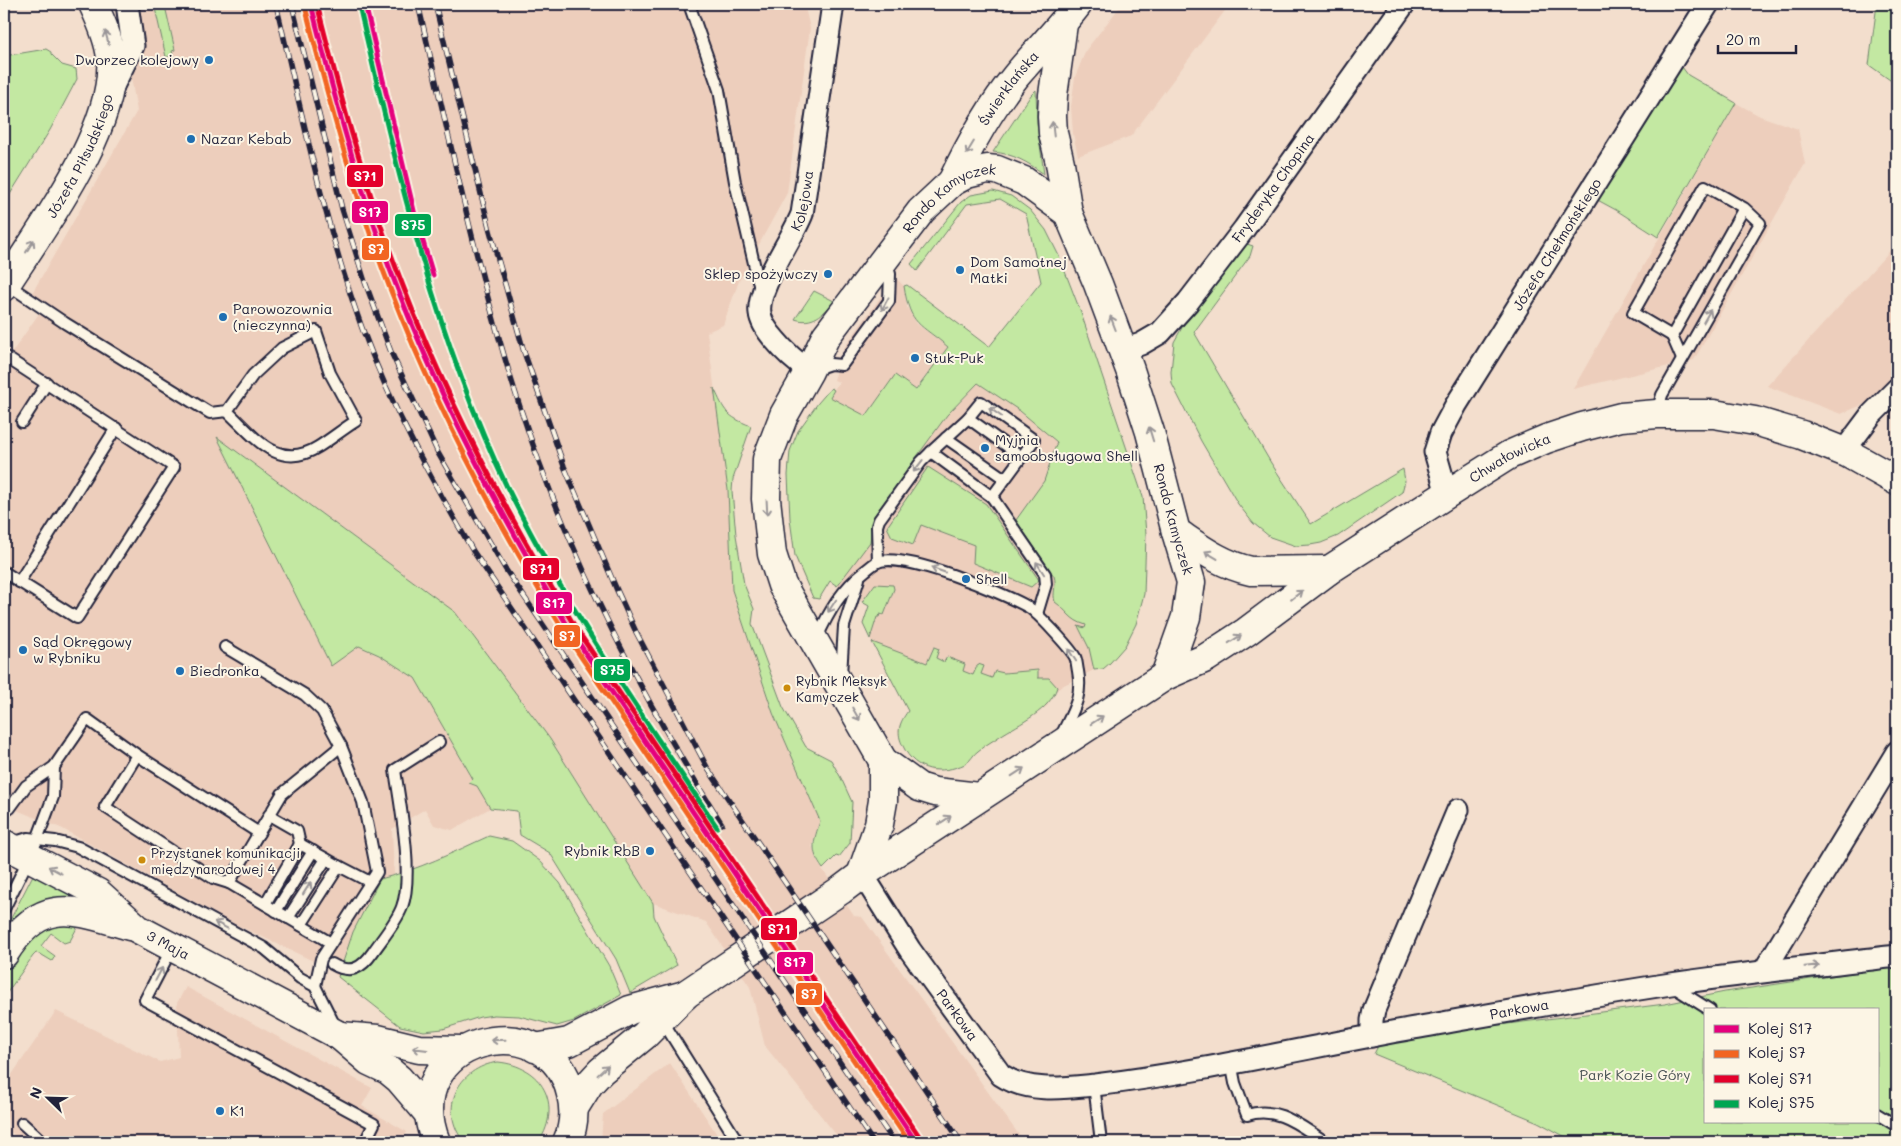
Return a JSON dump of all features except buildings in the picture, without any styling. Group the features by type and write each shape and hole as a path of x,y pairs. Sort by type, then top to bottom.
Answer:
{"main road":[{"name":"Józefa Piłsudskiego","path":"5,285 81,164 95,134 106,102 111,58 107,38 95,7"},
{"name":"Świerklańska","path":"952,182 973,142 1015,77 1071,14"},
{"path":"1068,213 1053,133 1052,116 1053,95 1071,14"},
{"name":"Rondo Kamyczek","path":"979,797 936,792 919,787 883,761 789,599 776,570 770,539 766,499 767,460 784,414 809,371 826,336 921,211 952,182 967,174 997,170 1006,172 1024,181 1068,213 1098,284 1123,350 1150,432 1191,582 1186,617 1165,676"},
{"name":"Chwałowicka","path":"1165,676 1206,658 1222,648 1264,620 1329,570 1509,456 1546,439 1582,427 1621,417 1657,414 1714,414 1755,421 1802,435 1844,451 1897,481"},
{"path":"1176,532 1214,557 1240,569 1251,571 1329,570"},
{"path":"574,1108 589,1084 601,1071 646,1035 686,994 861,875 1165,676"},
{"path":"861,875 877,832 881,814 883,761"},
{"name":"3 Maja","path":"4,844 33,848 98,893 138,929 340,1036 369,1061 388,1070 399,1078 431,1132"},
{"path":"4,954 25,927 36,919 55,912 78,911 138,929"},
{"path":"535,1048 569,1042 630,1010 686,994"},
{"name":"3 Maja","path":"340,1036 378,1039 419,1049 462,1050"},
{"path":"431,1132 431,1094 440,1073 449,1061 462,1050 482,1042 500,1039 524,1043 535,1048 551,1060 565,1077 570,1088 574,1108 572,1128 568,1141"}],"street":[{"path":"106,102 133,46 127,4"},
{"name":"Kolejowa","path":"809,371 789,355 772,337 763,323 759,306 762,295 802,214 834,4"},
{"name":"Fryderyka Chopina","path":"1123,350 1160,333 1188,302 1244,229 1404,4"},
{"name":"Józefa Chełmońskiego","path":"1447,494 1435,452 1441,433 1452,412 1708,4"},
{"path":"1844,451 1871,415 1897,389"},
{"path":"1764,971 1897,752"},
{"path":"1372,1036 1374,1010 1458,810"},
{"name":"Parkowa","path":"861,875 882,904 910,950 1001,1075 1018,1084 1031,1087 1094,1085 1189,1071 1372,1036 1669,984 1897,956"}],"lane":[{"path":"689,4 719,90 734,182 762,295"},
{"path":"1657,414 1662,395 1760,223 1744,208 1704,186 1633,314 1672,336 1682,359"},
{"path":"1672,336 1744,208"},
{"path":"5,285 210,413 227,411 253,375 282,348 316,331 330,373 356,421 316,448 293,456 287,456 270,451 227,411"},
{"path":"4,356 174,467 77,618 4,572"},
{"path":"22,422 47,384"},
{"path":"878,562 877,526 879,520 921,462 968,418 981,402 1034,440 992,498"},
{"path":"968,418 1022,457"},
{"path":"19,582 116,428"},
{"path":"946,438 1005,479"},
{"path":"931,452 992,498 1045,574 1046,584 1037,614"},
{"path":"815,643 827,614 836,600 860,576 878,562 899,560 921,564 969,581 1028,607 1037,614 1075,657 1080,695 1056,747"},
{"path":"840,687 844,626 860,576"},
{"path":"226,648 305,696 322,711 341,746 354,777 367,820 377,872 321,959 315,986"},
{"path":"4,812 10,808 26,786 54,767 87,719 137,755 260,833"},
{"path":"332,964 347,970 354,969 366,962 402,908 406,890 405,846 396,770 439,742"},
{"path":"229,882 282,794 341,746"},
{"path":"137,755 105,807 213,878 229,882 331,943"},
{"path":"4,909 33,848 53,797 54,767"},
{"path":"265,904 300,844 297,831 269,815"},
{"path":"33,848 55,841 78,847 264,948 300,978 315,986 340,1036"},
{"path":"300,844 370,882"},
{"path":"276,911 313,851"},
{"path":"288,918 326,859"},
{"path":"301,925 339,866"},
{"path":"173,947 144,1000 374,1124 365,1142"},
{"path":"1669,984 1707,1008"},
{"path":"662,1019 738,1142"},
{"path":"1231,1062 1235,1083 1247,1115 1258,1111 1282,1115 1326,1142"},
{"path":"1094,1085 1101,1142"},
{"path":"1878,1115 1897,1126"},
{"path":"22,1124 43,1142"}],"shaded area":[{"path":"118,4 804,4 810,28 787,193 739,281 723,325 707,332 728,490 732,590 773,713 820,821 812,846 818,863 854,916 862,917 1024,1142 842,1142 765,1046 750,987 706,922 653,903 550,739 455,612 218,438 331,666 359,646 379,655 415,678 474,780 469,782 477,785 490,808 452,830 434,825 425,809 392,829 394,875 380,879 353,932 338,977 330,969 231,922 61,828 4,805 4,364 40,312 27,302 137,111"},
{"path":"1122,4 1230,4 1131,136 1078,156 1073,134 1071,107 1075,77 1086,50"},
{"path":"1736,103 1760,116 1798,129 1805,164 1694,360 1573,389"},
{"path":"1897,243 1897,371 1869,402 1841,414 1767,386"},
{"path":"895,277 904,286 907,307 917,324 948,347 915,390 895,376 866,416 829,397 839,382 834,380 844,348"},
{"path":"978,383 1020,411 1057,442 1130,637 1125,646 1103,669 1094,670 1062,686 1056,691 1047,706 976,752 966,764 933,771 924,768 913,760 903,746 898,732 899,726 908,711 865,628 864,620 869,606 830,581 819,599 813,598 797,563 792,540 796,536 873,517 947,415"},
{"path":"186,987 372,1088 362,1106 407,1132 401,1142 21,1142 11,1132 4,1105 4,1086 56,1011 160,1062 179,1057 177,1003"},
{"path":"670,1063 722,1142 601,1142 603,1114"}],"green space":[{"path":"1877,4 1897,4 1897,85 1869,65"},
{"path":"165,6 175,50 172,51 173,55 166,57 155,8"},
{"path":"46,49 62,65 76,69 77,79 50,130 4,204 4,56"},
{"path":"1682,67 1688,75 1736,103 1658,237 1592,197"},
{"path":"1036,90 1037,123 1044,174 1020,159 993,152"},
{"path":"993,191 1011,196 1030,210 1046,230 1059,256 1081,313 1143,497 1146,534 1144,594 1136,624 1125,646 1103,669 1094,670 1089,648 1078,626 1085,628 1086,625 1072,618 1055,602 1054,576 1016,520 1044,481 1057,442 1020,411 978,383 947,415 873,517 870,542 837,586 830,581 819,599 813,598 795,556 790,519 788,475 790,451 798,431 818,403 831,388 834,390 830,397 866,416 895,375 916,390 948,347 923,328 913,317 906,299 904,286 907,285 989,347 1041,282 1026,214 1000,199 967,204 917,271 911,264 961,202 971,195"},
{"path":"1244,243 1253,246 1250,256 1194,332 1271,463 1311,524 1403,469 1405,481 1402,492 1338,536 1321,543 1296,546 1270,537 1253,523 1238,504 1201,441 1172,384 1171,372 1174,342 1184,324"},
{"path":"814,291 834,301 817,317 807,321 795,319"},
{"path":"714,388 727,412 736,419 751,426 733,479 732,491 736,535 744,584 754,609 752,624 783,707 806,747 831,760 852,802 850,843 839,857 836,856 823,869 814,851 820,821 773,713 732,590 728,490"},
{"path":"217,437 455,612 550,739 653,903 654,916 677,965 630,993 616,959 550,853 520,835 517,811 490,808 477,786 469,783 473,779 415,678 379,655 359,646 331,666"},
{"path":"928,467 986,504 1039,580 1031,587 973,563 974,545 921,525 913,545 892,537 887,527"},
{"path":"875,584 893,585 894,589 884,615 880,614 877,617 870,639 863,624 869,606 862,602"},
{"path":"872,642 927,663 934,647 939,649 936,658 944,662 947,657 965,664 963,671 973,675 978,664 984,666 981,674 992,678 995,671 1004,673 1038,670 1038,678 1049,678 1057,687 1048,703 1041,710 976,752 967,763 947,769 929,769 914,761 908,755 901,741 899,728 908,711"},
{"path":"489,836 512,841 540,861 560,883 609,966 621,995 574,1021 557,1026 519,1016 494,1015 480,1017 443,1029 424,1031 400,1026 338,977 353,932 380,879 422,866"},
{"path":"33,875 76,898 68,898 4,932"},
{"path":"79,924 70,941 64,943 51,933 41,946 55,956 52,961 36,953 4,997 4,974 14,956 27,939 51,925"},
{"name":"Park Kozie Góry","path":"1897,966 1897,1142 1575,1142 1538,1122 1374,1054 1381,1040 1665,1004 1725,992"},
{"path":"498,1062 513,1065 526,1071 537,1079 544,1089 548,1101 549,1114 546,1128 539,1142 464,1142 456,1129 453,1104 456,1092 462,1081 472,1072"}],"railway":[{"path":"276,4 314,168 348,288 373,357 413,442 473,551 873,1142"},
{"path":"292,4 342,209 365,282 391,352 438,453 506,570 894,1142"},
{"path":"418,4 490,307 520,407 539,462 583,569 634,673 691,775 722,824"},
{"path":"435,4 489,227 524,352 564,466 636,632 708,769 961,1142"}],"rail line":[{"name":"S17","path":"311,4 350,148 372,220 398,290 416,335 456,422 500,508 572,633 916,1142"},
{"name":"S71","path":"317,4 356,146 390,251 440,375 482,462 528,547 577,630 921,1139"},
{"name":"S17","path":"365,4 415,215 433,275"},
{"name":"S75","path":"359,5 403,190 420,250 458,370 481,429 507,487 554,575 606,661 717,827"},
{"name":"S7","path":"305,6 344,150 378,256 409,336 471,468 517,553 567,636 909,1142"}],"place":[{"name":"Dworzec kolejowy","path":"209,60"},
{"name":"Nazar Kebab","path":"191,139"},
{"name":"Dom Samotnej Matki","path":"960,270"},
{"name":"Sklep spożywczy","path":"828,274"},
{"name":"Parowozownia (nieczynna)","path":"223,317"},
{"name":"Stuk-Puk","path":"915,358"},
{"name":"Myjnia samoobsługowa Shell","path":"985,448"},
{"name":"Shell","path":"966,579"},
{"name":"Sąd Okręgowy w Rybniku","path":"23,650"},
{"name":"Biedronka","path":"180,671"},
{"name":"Rybnik Meksyk Kamyczek","path":"787,688"},
{"name":"Rybnik RbB","path":"650,851"},
{"name":"Przystanek komunikacji międzynarodowej 4","path":"142,860"},
{"name":"K1","path":"220,1111"}]}
